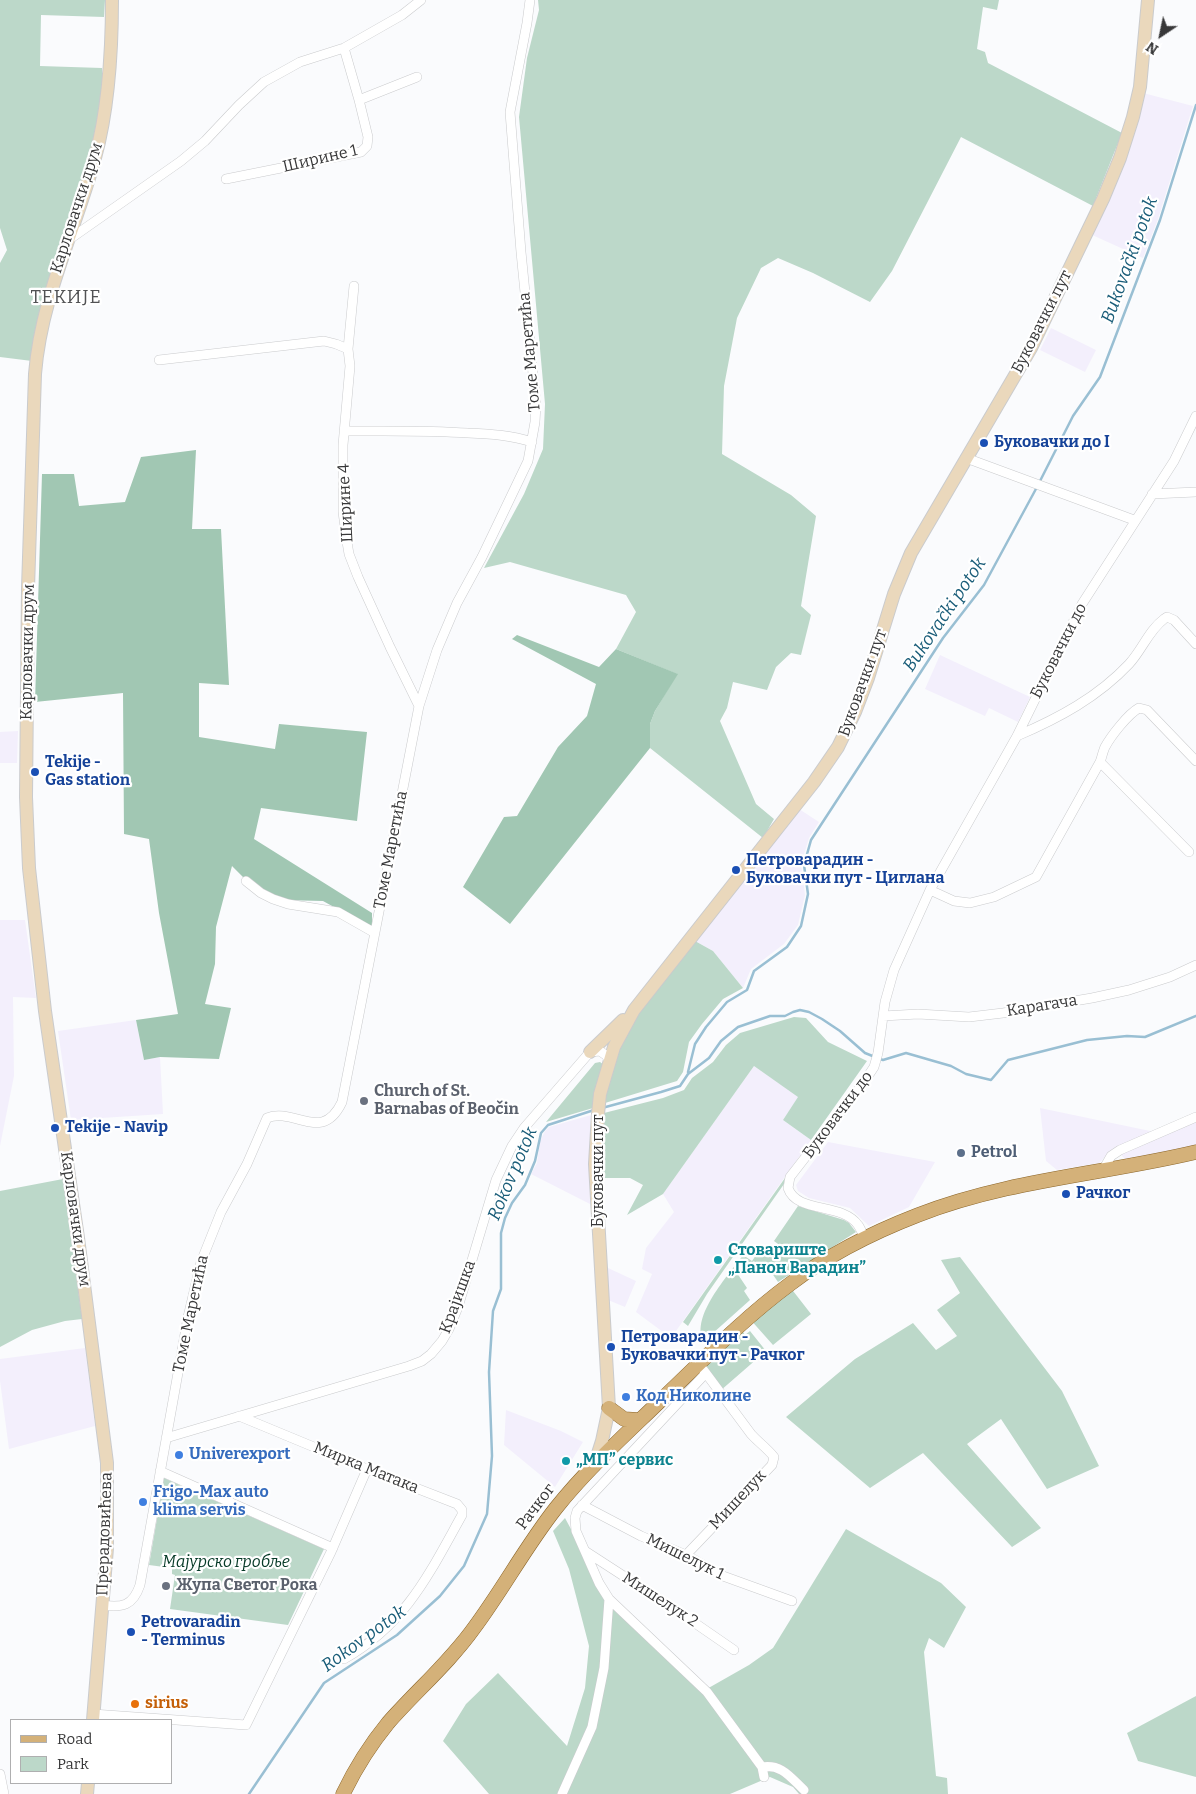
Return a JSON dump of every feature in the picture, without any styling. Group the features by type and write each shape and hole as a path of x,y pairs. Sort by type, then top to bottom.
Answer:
{"main road":[{"name":"Карловачки друм","path":"92,1349 32,911 26,797 28,588 35,374 38,349 45,314 66,241 95,159 102,128 112,45 112,0"},
{"name":"Буковачки пут","path":"594,1466 609,1408 595,1164 598,1109 609,1062 620,1034 634,1010 814,782 838,747 855,712 868,678 894,594 907,561 1031,348 1103,199 1120,158 1140,87 1148,0"},
{"path":"590,1052 634,1010"},
{"name":"Рачког","path":"343,1794 376,1738 464,1642 547,1520 568,1494 640,1420 702,1368 744,1321 792,1282 822,1262 865,1239 919,1215 964,1200 1021,1185 1196,1152"},
{"name":"Прерадовићева","path":"92,1349 107,1463 107,1539 93,1717"},
{"path":"609,1408 624,1419 640,1420"}],"street":[{"path":"66,241 182,161 205,141 238,105 264,82 300,62 344,48 402,15 421,0"},
{"name":"Томе Маретића","path":"102,1605 118,1607 131,1602 137,1594 140,1585 188,1317 206,1246 221,1212 247,1164 267,1118 281,1116 318,1123 332,1117 339,1107 345,1092 419,706 437,650 457,602 482,557 528,461 536,404 520,243 510,112 530,0"},
{"path":"344,48 359,100 417,77"},
{"name":"Ширине 1","path":"226,179 361,152 366,146 368,137 359,100"},
{"name":"Ширине 4","path":"354,286 348,349 350,366 344,431 343,512 349,554 391,650 419,706"},
{"path":"159,360 324,341 348,349"},
{"name":"Буковачки до","path":"865,1239 858,1224 850,1217 843,1213 799,1201 790,1193 788,1188 790,1177 874,1067 878,1053 887,992 894,970 930,890 1017,736 1082,604 1134,520 1174,461 1196,416"},
{"path":"344,431 443,431 510,436 532,442"},
{"path":"966,458 1134,520"},
{"path":"1152,494 1196,492"},
{"path":"1017,736 1068,712 1097,693 1130,662 1164,618 1167,617 1174,620 1196,644"},
{"path":"930,890 954,901 970,903 994,897 1036,877 1100,762 1105,748 1125,721 1139,708 1147,710 1196,761"},
{"path":"1100,762 1189,852"},
{"path":"246,881 261,893 273,899 288,904 338,912 375,933"},
{"name":"Карагача","path":"883,1016 918,1014 969,1018 1092,998 1150,984 1196,965"},
{"path":"590,1052 600,1050 607,1056 609,1062"},
{"name":"Крајишка","path":"166,1438 409,1366 422,1361 436,1349 449,1329 458,1307 496,1180 508,1153 524,1128 590,1052"},
{"path":"1103,1170 1111,1156 1120,1150 1196,1117"},
{"path":"702,1368 577,1511 574,1524 579,1541 599,1583 609,1599 707,1692 762,1767 764,1777"},
{"name":"Мишелук","path":"686,1555 772,1465 774,1457 751,1434 702,1368"},
{"name":"Мирка Матака","path":"239,1416 457,1504 462,1510 462,1515 415,1596 400,1615 364,1648 344,1659"},
{"path":"172,1721 246,1725 333,1548 367,1469"},
{"path":"160,1471 333,1548"},
{"name":"Мишелук 1","path":"582,1506 641,1536 686,1555 723,1576 792,1601"},
{"name":"Мишелук 2","path":"585,1551 734,1650"},
{"path":"562,1794 592,1727 604,1668 609,1599"},
{"path":"93,1717 131,1719"},
{"path":"762,1767 772,1765 780,1768 804,1790"},
{"path":"0,1774 4,1794"}],"shaded area":[{"path":"1143,93 1193,106 1158,219 1143,258 1090,234"},
{"path":"1051,328 1096,350 1085,372 1040,350"},
{"path":"940,655 1030,697 1018,722 989,708 985,716 925,689"},
{"path":"18,731 17,763 0,763 0,732"},
{"path":"799,809 819,822 809,838 801,864 805,895 798,925 784,944 751,969 743,988 713,951 695,941"},
{"path":"0,920 25,920 36,998 13,997 14,1076 0,1146"},
{"path":"136,1020 144,1060 160,1057 163,1114 71,1120 58,1031"},
{"path":"754,1066 799,1097 783,1120 811,1140 671,1338 636,1312 652,1274 642,1269 646,1248 674,1212 663,1194"},
{"path":"1040,1108 1155,1132 1110,1152 1099,1163 1057,1170 1046,1161"},
{"path":"591,1115 589,1154 590,1204 531,1174 537,1163 540,1141 549,1127"},
{"path":"1196,1120 1196,1145 1125,1159 1122,1156 1122,1152"},
{"path":"828,1142 935,1162 909,1207 869,1226 850,1208 809,1198 798,1191 796,1185"},
{"path":"608,1268 636,1281 625,1307 608,1300"},
{"path":"85,1348 95,1426 9,1449 0,1381 0,1359"},
{"path":"506,1410 561,1431 583,1442 555,1487 504,1445"}],"green space":[{"path":"0,0 105,0 104,17 41,15 40,66 102,68 102,92 98,125 32,361 0,357 0,263 7,250 0,228"},
{"path":"538,0 999,0 997,10 983,7 977,49 985,52 988,63 1122,133 1093,206 961,137 892,271 870,302 813,273 778,258 761,268 737,318 724,386 722,454 791,495 816,516 801,606 811,615 801,655 791,653 776,667 767,690 733,682 727,708 720,721 756,804 774,819 763,838 650,748 650,724 655,711 677,674 616,649 636,612 626,595 510,562 484,568 524,494 543,449 545,404 519,117 527,58 539,10"},
{"path":"196,450 192,529 221,529 229,685 199,683 199,737 275,749 279,724 367,732 357,821 261,808 254,839 372,913 372,928 323,901 283,900 247,881 232,866 216,927 215,964 205,1004 231,1008 219,1059 160,1057 144,1060 136,1020 178,1014 159,913 149,839 124,834 123,693 35,702 42,474 74,474 79,506 125,502 141,457"},
{"path":"517,635 599,667 616,649 678,674 655,711 650,724 650,748 510,924 463,887 504,817 517,816 558,747 587,716 596,684 512,639"},
{"path":"695,941 713,951 743,988 723,999 689,1042 683,1072 677,1081 605,1103 605,1094 618,1049 638,1013"},
{"path":"794,1017 806,1018 828,1042 867,1061 811,1140 783,1120 798,1097 754,1066 663,1194 627,1215 643,1185 630,1178 602,1178 604,1113 663,1098 684,1090 692,1078 713,1062 726,1045 740,1033"},
{"path":"600,1062 604,1065 593,1108 546,1122 595,1063"},
{"path":"785,1178 784,1184 707,1294 688,1326 683,1322"},
{"path":"63,1179 82,1319 65,1321 32,1330 0,1347 0,1191"},
{"path":"798,1206 844,1220 856,1232 778,1282 767,1266 764,1268 761,1264 758,1266 754,1261 737,1273 747,1288 744,1291 750,1300 703,1342 702,1320 713,1296 743,1255 752,1261 761,1248 771,1255 778,1244 774,1241"},
{"path":"960,1257 1062,1391 1099,1466 1047,1489 1001,1419 967,1444 1041,1528 1012,1547 923,1453 870,1488 786,1417 855,1359 913,1323 936,1350 957,1336 937,1310 960,1293 941,1260"},
{"path":"790,1287 811,1314 773,1345 749,1318"},
{"path":"741,1329 745,1335 750,1331 766,1351 720,1391 706,1371 703,1359"},
{"name":"Мајурско гробље","path":"164,1478 324,1549 288,1625 170,1609 175,1575 172,1574 172,1569 169,1566 149,1565"},
{"path":"565,1518 608,1598 705,1690 749,1665 773,1648 846,1529 941,1583 966,1607 944,1648 929,1638 924,1652 936,1776 947,1778 948,1794 799,1794 793,1787 770,1777 730,1794 489,1794 443,1741 466,1704 498,1673 567,1746 585,1688 589,1646 569,1569 553,1531"},
{"path":"1196,1696 1196,1777 1138,1761 1127,1733"}],"waterway":[{"name":"Bukovački potok","path":"1039,483 1073,416 1100,377 1160,220 1196,105"},
{"name":"Bukovački potok","path":"688,1072 695,1044 706,1027 727,1002 747,990 754,971 787,947 801,926 808,894 804,865 811,840 943,638 984,585 1037,487"},
{"name":"Rokov potok","path":"602,1108 680,1086 688,1074 709,1058 721,1041 738,1027 770,1016 785,1016 800,1010 809,1012 822,1019 840,1031 865,1053 875,1057"},
{"name":"Rokov potok","path":"880,1059 883,1060 906,1053 951,1066 966,1074 991,1080 1008,1060 1087,1040 1127,1036 1145,1037 1196,1016"},
{"name":"Rokov potok","path":"249,1794 324,1683 397,1635 440,1596 464,1566 487,1514 492,1456 489,1372 493,1311 501,1289 501,1233 505,1218 512,1203 525,1185 535,1161 541,1133 548,1125 594,1110"}],"place":[{"name":"Буковачки до I","path":"984,443"},
{"name":"Tekije - Gas station","path":"35,772"},
{"name":"Петроварадин - Буковачки пут - Циглана","path":"736,870"},
{"name":"Church of St. Barnabas of Beočin","path":"364,1101"},
{"name":"Tekije - Navip","path":"55,1128"},
{"name":"Petrol","path":"961,1153"},
{"name":"Рачког","path":"1066,1194"},
{"name":"Стовариште „Панон Варадин”","path":"718,1260"},
{"name":"Петроварадин - Буковачки пут - Рачког","path":"611,1347"},
{"name":"Код Николине","path":"626,1397"},
{"name":"Univerexport","path":"179,1455"},
{"name":"„МП” сервис","path":"566,1461"},
{"name":"Frigo-Max auto klima servis","path":"143,1502"},
{"name":"Жупа Светог Рока","path":"166,1586"},
{"name":"Petrovaradin - Terminus","path":"131,1632"},
{"name":"sirius","path":"135,1704"}],"district":[{"name":"ТЕКИЈЕ","path":"66,298"}]}
